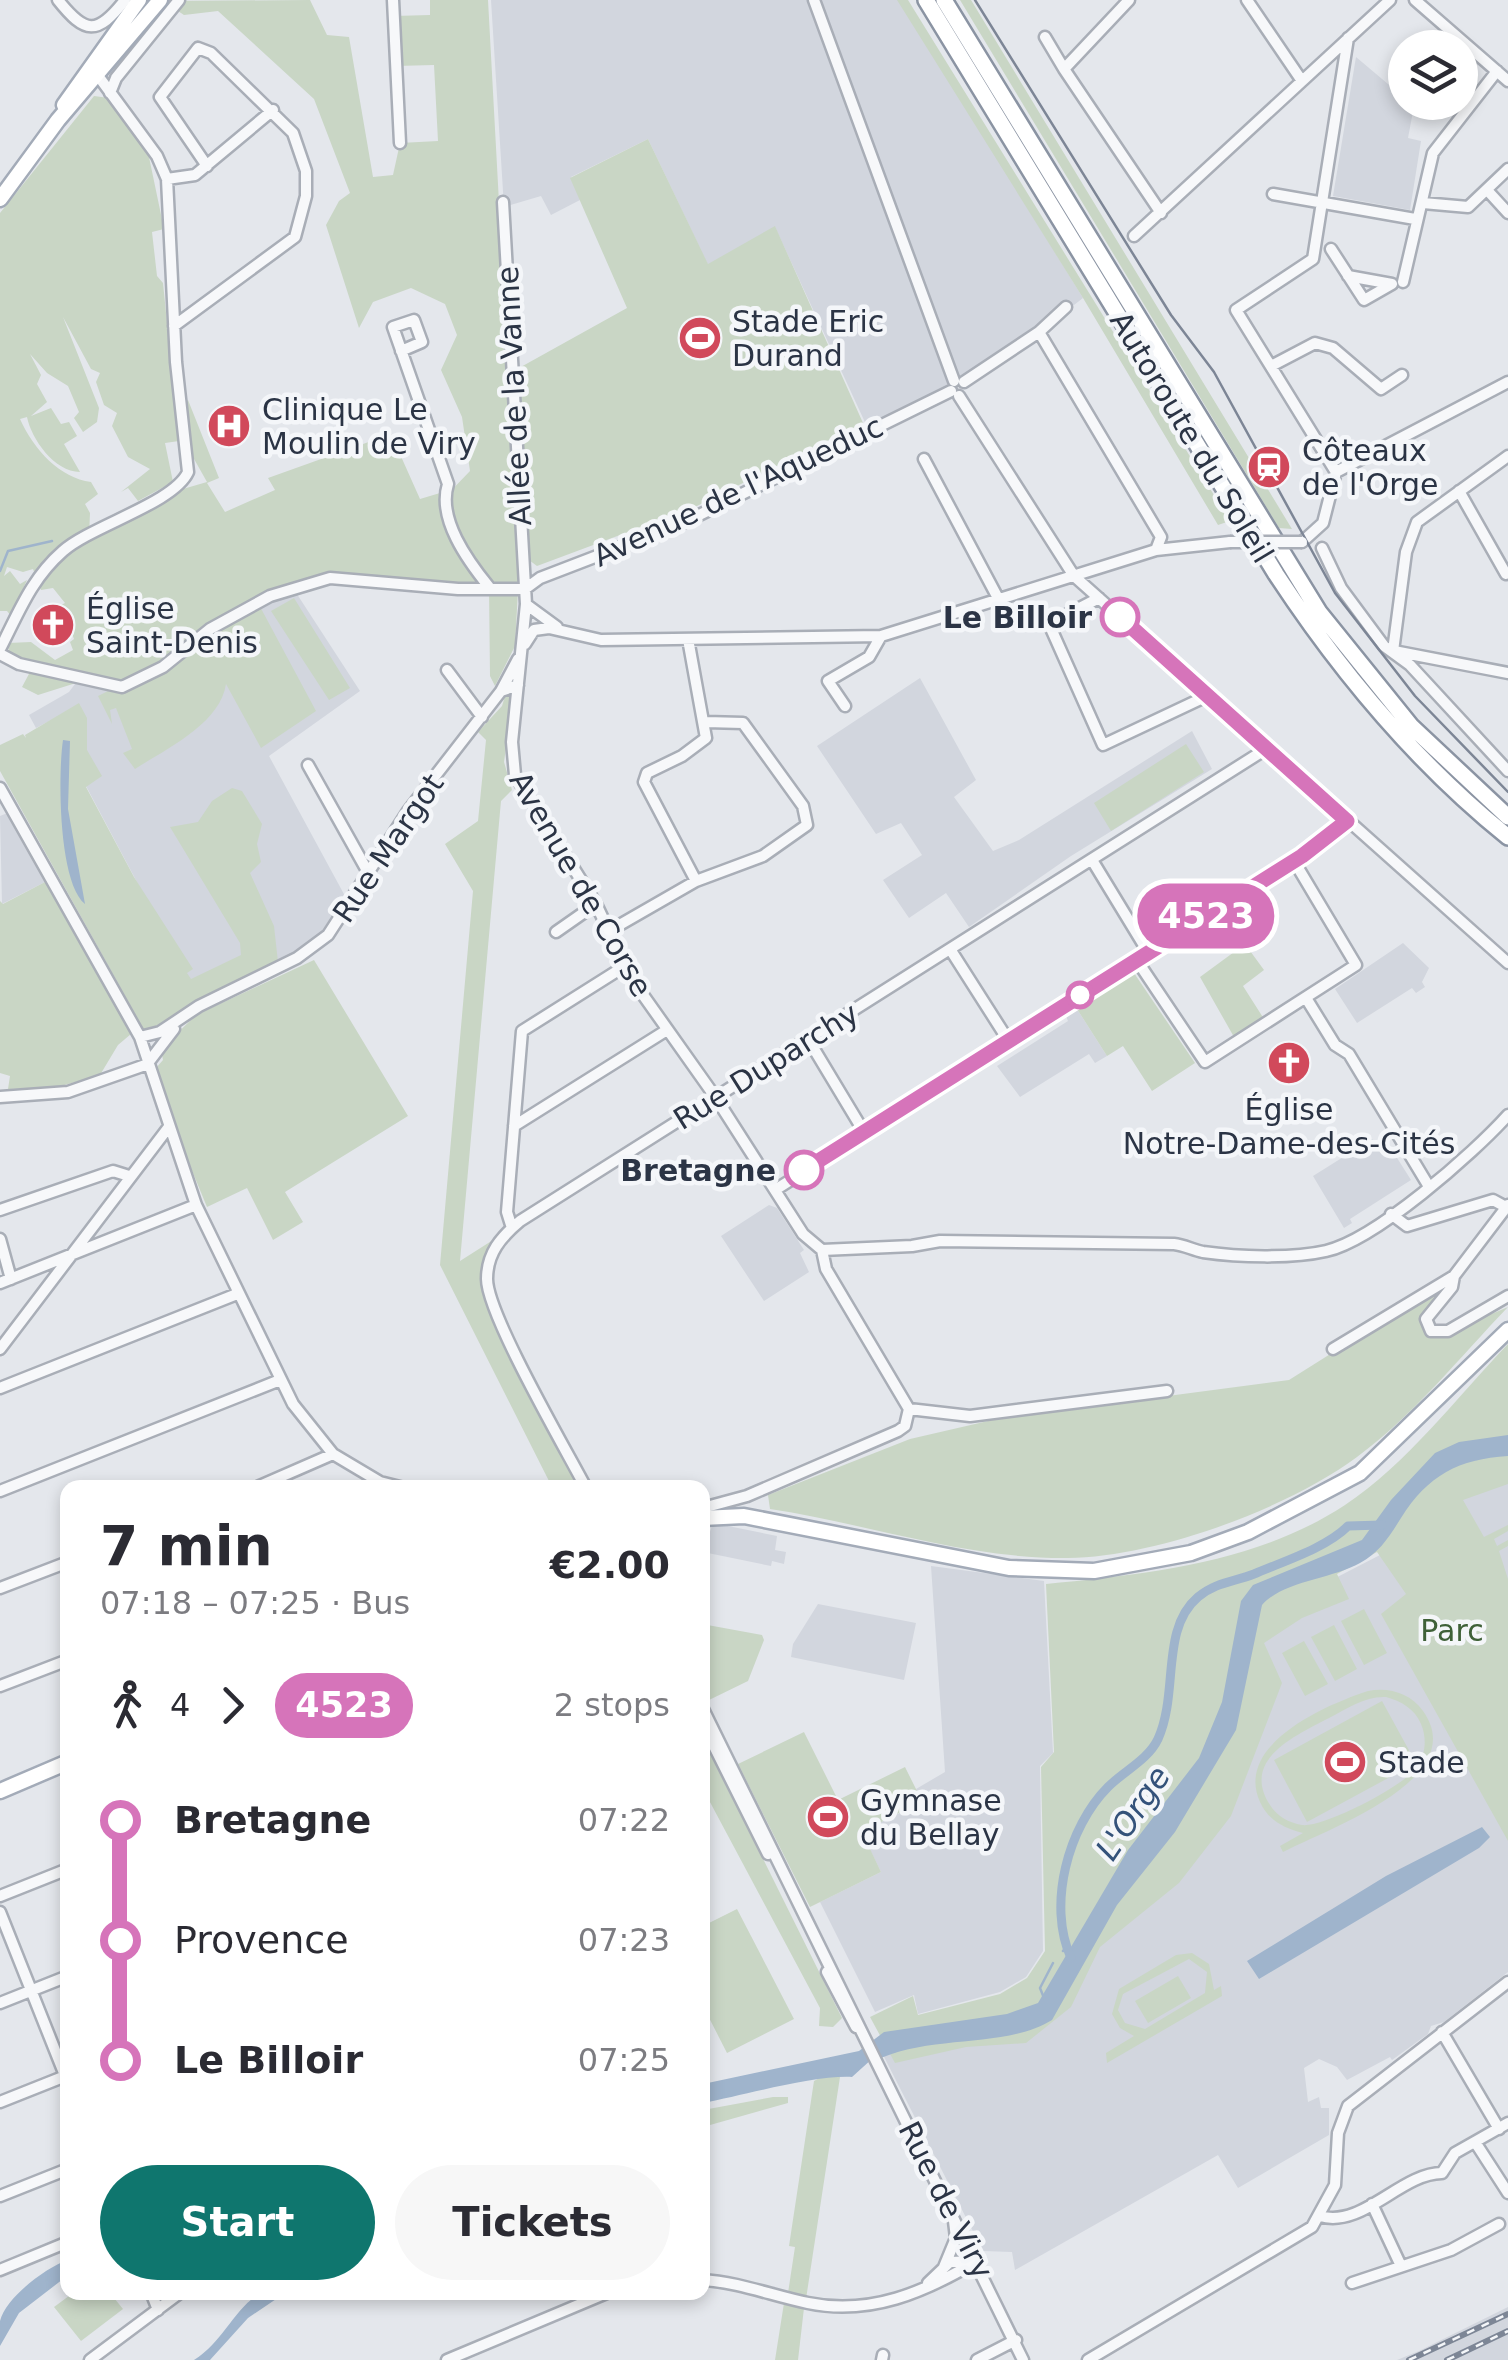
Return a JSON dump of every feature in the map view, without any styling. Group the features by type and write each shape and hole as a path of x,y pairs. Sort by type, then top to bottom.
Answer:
{"highway":[{"name":"Autoroute du Soleil","path":"925,0 1300,612 1399,735 1508,837"},
{"name":"Autoroute du Soleil","path":"944,0 1320,612 1411,726 1508,818"}],"main road":[{"path":"0,199 149,0"},
{"path":"58,120 149,0"},
{"path":"70,109 95,71"},
{"path":"710,1510 745,1507 778,1522 1010,1568 1094,1570 1191,1554 1248,1532 1360,1473 1508,1330"},
{"path":"0,1787 60,1765"}],"street":[{"path":"58,0 77,24 101,25 125,0"},
{"path":"110,93 116,78 179,0"},
{"path":"392,0 400,144"},
{"path":"814,0 957,388 1074,576 1508,963"},
{"path":"1064,68 1129,0"},
{"path":"1247,0 1302,81"},
{"path":"1134,236 1390,0"},
{"path":"1415,0 1508,81"},
{"path":"1045,37 1161,212"},
{"path":"1308,265 1323,203 1348,38"},
{"path":"174,326 295,237 306,196 306,171 292,133 273,110 211,53 198,48 160,97 208,166"},
{"path":"95,71 157,156 166,179 186,477 64,550 33,581 0,652 19,664 122,687 164,666 210,628 293,588 340,578 525,589"},
{"path":"1273,194 1415,219 1421,215 1436,145 1497,71"},
{"path":"166,179 195,174 208,166 273,110"},
{"path":"1423,203 1462,208 1508,170"},
{"path":"1487,190 1508,212"},
{"name":"Allée de la Vanne","path":"503,202 525,589"},
{"path":"1403,282 1415,219"},
{"path":"1318,230 1348,276"},
{"path":"526,621 537,628 601,640 881,636 1156,550 1230,542 1302,542 1314,536 1323,524 1336,472 1236,310 1331,250"},
{"name":"Avenue de l'Aqueduc","path":"525,589 540,578 683,523 957,388 1039,332 1066,307"},
{"path":"1039,332 1161,537 1156,550"},
{"path":"1271,366 1315,343 1332,348 1381,388 1402,375"},
{"path":"401,351 448,484 444,499 450,518 466,555 489,587"},
{"path":"1336,472 1508,382"},
{"path":"1393,651 1411,532 1424,515 1508,456"},
{"path":"924,459 999,600"},
{"path":"1458,490 1506,574"},
{"path":"1322,548 1341,588 1384,646 1508,771"},
{"name":"Avenue de Corse","path":"525,589 526,621 512,753 515,775 596,904 625,966 803,1234 822,1250 826,1269 909,1409"},
{"path":"1098,598 1049,624 1103,744 1207,696"},
{"path":"526,604 540,618 571,634"},
{"path":"522,650 537,628"},
{"path":"845,706 828,681 869,656 881,636"},
{"path":"688,640 706,722 704,742 651,770 644,782 696,881"},
{"name":"Rue Margot","path":"142,1041 198,1006 311,949 344,917 408,811 502,691 522,650"},
{"path":"1393,651 1508,672"},
{"path":"447,670 482,717"},
{"name":"Rue Margot","path":"502,691 518,684"},
{"path":"609,930 696,881 764,856 807,825 808,817 743,722 706,722"},
{"name":"Rue Duparchy","path":"582,1480 489,1297 487,1279 492,1252 512,1228 1266,749"},
{"path":"308,765 369,874"},
{"path":"0,788 142,1041 196,1205 280,1380 308,1427 333,1454 372,1480"},
{"path":"775,1190 1294,861 1347,821"},
{"path":"1092,860 1148,952"},
{"path":"1136,959 1205,1062 1356,966 1294,861"},
{"path":"556,932 596,904"},
{"path":"950,949 1008,1040"},
{"path":"512,1228 508,1212 522,1031 625,966"},
{"path":"1306,998 1335,1046 1349,1054 1428,1185"},
{"name":"Rue Margot","path":"148,1064 157,1047 198,1006"},
{"path":"514,1126 668,1030"},
{"path":"808,1039 864,1132"},
{"path":"142,1041 157,1047"},
{"path":"0,1097 68,1092 148,1064"},
{"path":"822,1250 912,1246 940,1240 1174,1244 1206,1252 1319,1252 1351,1242 1391,1214 1508,1115"},
{"path":"0,1349 168,1128"},
{"path":"0,1210 113,1171 129,1176"},
{"path":"1333,1350 1454,1276 1507,1206 1493,1200 1408,1226 1391,1214"},
{"path":"0,1239 6,1281 196,1205"},
{"path":"1454,1276 1452,1287 1426,1319 1430,1331 1448,1330 1508,1296"},
{"path":"0,1388 237,1294"},
{"path":"0,1491 280,1380"},
{"path":"745,1507 898,1431 905,1426 909,1409 970,1416 1167,1391"},
{"path":"273,1480 333,1454"},
{"path":"0,1588 60,1565"},
{"path":"0,1686 60,1663"},
{"path":"710,1723 871,2051"},
{"path":"710,1738 849,2016 871,2051"},
{"path":"0,1896 60,1873"},
{"path":"0,1912 60,2062"},
{"path":"0,2003 60,1979"},
{"path":"1088,2360 1302,2235 1320,2216 1335,2185 1339,2127 1348,2106 1508,1982"},
{"path":"1320,2216 1332,2219 1372,2204 1426,2173 1442,2173 1455,2153 1503,2126 1442,2032"},
{"name":"Rue de Viry","path":"871,2051 1024,2360"},
{"path":"0,2102 60,2081"},
{"path":"1478,2145 1508,2193"},
{"path":"0,2196 60,2172"},
{"path":"1372,2204 1401,2266"},
{"path":"943,2268 956,2238 954,2215"},
{"path":"1352,2284 1451,2250 1499,2224"},
{"path":"0,2270 60,2245"},
{"path":"916,2294 957,2259 977,2261"},
{"path":"710,2282 827,2306 860,2306 916,2294 977,2261"},
{"path":"154,2300 158,2310"},
{"path":"90,2360 171,2300"},
{"path":"447,2360 590,2300"},
{"path":"977,2360 1016,2340"},
{"name":"Rue de Viry","path":"1016,2340 1032,2360"}],"shaded area":[{"path":"491,0 901,0 1083,298 1039,332 952,383 951,391 869,431 775,227 708,265 648,139 571,177 580,200 551,215 541,196 504,207"},
{"path":"1356,57 1388,84 1388,120 1411,120 1408,138 1421,141 1410,210 1333,196"},
{"path":"293,588 360,691 269,756 345,896 314,943 200,1001 86,786 86,727 80,705 36,728 29,715 69,692 78,680 217,627"},
{"path":"920,678 976,780 954,797 993,851 1019,840 1192,731 1212,769 1071,856 969,927 946,893 909,918 883,880 922,855 901,823 876,834 817,746"},
{"path":"10,812 45,882 2,904 0,816"},
{"path":"1403,943 1429,968 1422,982 1425,987 1416,993 1412,988 1357,1023 1335,989"},
{"path":"1077,1009 1107,1056 1095,1063 1089,1054 1020,1097 997,1066 1068,1021 1066,1016"},
{"path":"1372,1139 1378,1147 1387,1142 1411,1180 1350,1219 1352,1223 1344,1228 1313,1176"},
{"path":"769,1205 777,1208 804,1250 800,1253 809,1272 764,1301 721,1236"},
{"path":"1508,1454 1508,1972 1444,2022 1431,2026 1428,2034 1392,2060 1390,2057 1347,2080 1337,2067 1319,2059 1304,2068 1308,2102 1319,2097 1321,2108 1329,2108 1329,2135 1238,2188 1218,2155 1015,2270 1012,2252 983,2251 879,2047 1029,2020 1262,1616 1380,1555"},
{"path":"713,1523 777,1536 775,1550 786,1552 784,1564 772,1561 771,1566 710,1553"},
{"path":"931,1566 1044,1581 1053,1753 1040,1766 1043,1951 1026,1977 1000,1992 918,2014 914,1995 875,2012 820,1902 881,1872 861,1832 922,1802 916,1789 945,1772"},
{"path":"818,1604 916,1623 904,1680 791,1657 793,1644"},
{"path":"1508,2307 1508,2360 1397,2360 1419,2351"}],"green space":[{"path":"310,0 327,35 349,37 373,177 393,175 400,143 438,141 434,65 396,66 394,16 430,15 430,0 488,0 519,571 515,646 495,686 490,676 489,587 370,578 311,582 283,589 257,601 316,711 261,748 226,684 222,698 203,723 135,769 123,753 132,749 116,708 110,710 112,724 98,696 108,691 76,683 38,695 22,687 30,672 9,656 8,643 31,642 55,660 73,650 70,642 74,639 61,605 65,603 53,588 41,590 33,569 23,572 7,567 4,576 10,571 20,584 27,580 11,616 0,611 0,213 94,96 109,98 149,157 164,229 152,232 157,276 163,283 179,441 165,443 173,482 138,501 128,488 121,492 150,469 128,457 112,426 117,413 104,405 96,382 100,373 91,369 63,317 99,408 97,422 83,432 74,418 79,412 68,386 47,373 30,354 41,375 37,384 47,402 31,416 51,408 61,424 69,422 77,436 64,444 80,472 53,460 39,444 27,417 20,419 49,461 69,475 91,482 98,494 85,504 90,513 89,536 176,491 207,482 189,450 184,403 188,400 219,478 207,483 225,512 275,490 268,478 391,434 420,499 440,493 444,498 470,471 462,417 441,370 457,335 445,304 411,288 373,302 359,328 326,225 339,201 350,193 314,99 218,11 184,15 163,1"},
{"path":"897,0 908,0 1230,521 1218,525 1083,298"},
{"path":"960,0 971,0 1292,529 1279,528"},
{"name":"Stade Eric Durand","path":"648,139 708,264 775,226 863,423 695,507 537,566 529,560 519,368 627,308 570,178"},
{"path":"294,598 350,688 329,700 271,611"},
{"path":"507,690 514,691 504,762 512,790 501,801 460,1261 493,1240 483,1271 486,1302 576,1480 548,1480 440,1265 473,891 445,844 478,821 486,740 478,732 502,706"},
{"path":"79,703 87,718 87,750 102,776 86,787 134,877 193,969 187,973 191,979 241,955 240,943 170,827 198,822 212,801 232,788 242,791 262,824 257,844 261,862 250,873 274,926 278,962 148,1030 144,1030 0,771 0,745 23,734 26,738 25,735"},
{"path":"1186,744 1204,772 1111,831 1094,803"},
{"path":"45,882 131,1034 118,1045 100,1075 54,1088 8,1089 10,1076 0,1073 0,901 3,904"},
{"path":"1245,944 1264,970 1243,986 1264,1019 1234,1037 1200,977"},
{"path":"314,960 408,1116 285,1192 303,1222 273,1240 247,1188 207,1207 167,1110 156,1068 163,1060 161,1049 196,1015"},
{"path":"1134,973 1195,1063 1152,1091 1123,1046 1107,1056 1077,1009"},
{"path":"1440,1285 1442,1290 1422,1320 1424,1331 1435,1338 1508,1307 1417,1405 1357,1457 1295,1495 1219,1527 1103,1556 1030,1557 955,1547 770,1509 768,1495 910,1439 1001,1418 1289,1380"},
{"name":"Parc","path":"1508,1344 1508,1484 1463,1500 1484,1537 1508,1525 1508,1531 1494,1539 1497,1546 1508,1540 1508,1546 1499,1551 1508,1579 1508,1841 1381,1614 1406,1594 1377,1552 1337,1574 1349,1599 1302,1618 1264,1643 1282,1683 1231,1816 1179,1883 1100,1947 1071,2007 1026,2043 966,2047 895,2063 870,2017 913,1996 918,2015 1000,1994 1027,1978 1045,1951 1041,1767 1054,1752 1046,1584 1201,1562 1239,1553 1311,1525 1345,1505 1389,1470"},
{"path":"1364,1609 1387,1653 1364,1665 1341,1621"},
{"path":"710,1625 762,1635 764,1640 748,1681 710,1700"},
{"path":"1334,1625 1357,1669 1335,1681 1311,1637"},
{"path":"1304,1641 1328,1684 1305,1696 1282,1653"},
{"path":"1368,1691 1398,1693 1423,1711 1433,1736 1428,1758 1412,1779 1388,1798 1283,1852 1280,1846 1303,1833 1277,1822 1263,1808 1255,1781 1260,1763 1288,1730 1329,1706","holes":["1386,1697 1407,1706 1421,1724 1422,1758 1409,1776 1327,1820 1302,1825 1276,1812 1263,1789 1262,1774 1276,1751 1302,1732 1357,1703"]},
{"name":"Stade","path":"1382,1701 1416,1763 1307,1822 1274,1760"},
{"name":"Gymnase du Bellay","path":"804,1732 838,1800 905,1767 922,1801 862,1832 881,1872 810,1907 738,1764"},
{"path":"710,1752 842,2018 833,2027 819,2026 820,2008 710,1802"},
{"path":"737,1909 794,2019 727,2053 710,2020 710,1922"},
{"path":"1192,1953 1209,1964 1214,1990 1221,1986 1222,1996 1107,2063 1106,2053 1134,2036 1120,2028 1112,2014 1119,1989 1176,1955","holes":["1189,1959 1207,1972 1205,1993 1145,2029 1125,2023 1118,2010 1123,1994"]},
{"path":"1178,1976 1191,1998 1148,2023 1135,2001"},
{"path":"825,2075 840,2077 806,2299 788,2293 795,2247 789,2246 814,2081"},
{"path":"788,2097 788,2103 710,2125 710,2109"},
{"path":"64,2300 116,2300 123,2309 81,2341 54,2307"},
{"path":"784,2303 804,2308 798,2360 775,2360"}],"water":[{"path":"63,740 70,741 68,809 85,904 69,874 65,851 61,801"},
{"name":"L'Orge","path":"1508,1435 1508,1456 1474,1461 1446,1472 1411,1503 1384,1544 1367,1559 1295,1585 1262,1605 1236,1730 1175,1832 1117,1905 1052,2020 1012,2035 918,2047 875,2061 873,2058 852,2077 799,2082 710,2101 710,2083 859,2051 884,2032 1007,2014 1038,2003 1128,1850 1199,1758 1222,1702 1241,1601 1253,1585 1362,1540 1391,1500 1435,1453 1459,1442"},
{"path":"1482,1827 1490,1837 1479,1848 1259,1979 1247,1961 1386,1876"},
{"path":"60,2264 60,2281 19,2313 0,2346 0,2321 10,2302"},
{"path":"251,2300 275,2300 248,2318 210,2360 194,2360 213,2344"}],"waterway":[{"path":"0,571 8,551 52,541"},
{"path":"1071,1958 1061,1915 1072,1845 1094,1804 1158,1739 1168,1702 1174,1644 1186,1610 1212,1588 1304,1553 1348,1526 1382,1525"},
{"path":"1063,1951 1067,1947"},
{"path":"1044,1998 1040,1988 1053,1963"}],"tram line":[{"path":"975,0 1171,315 1214,372 1335,593 1415,696 1508,792"}],"railway":[{"path":"1409,2360 1508,2314"},
{"path":"1447,2360 1508,2331"}],"bus line":[{"name":"4523","path":"804,1170 1327,840 1347,821 1120,617"}],"place":[{"name":"Stade Eric Durand","path":"700,338"},
{"name":"Clinique Le Moulin de Viry","path":"229,426"},
{"name":"Côteaux de l'Orge","path":"1269,467"},
{"name":"Le Billoir","path":"1120,617"},
{"name":"Église Saint-Denis","path":"53,625"},
{"name":"Église Notre-Dame-des-Cités","path":"1289,1063"},
{"name":"Bretagne","path":"804,1170"},
{"name":"Stade","path":"1345,1762"},
{"name":"Gymnase du Bellay","path":"828,1817"}]}
